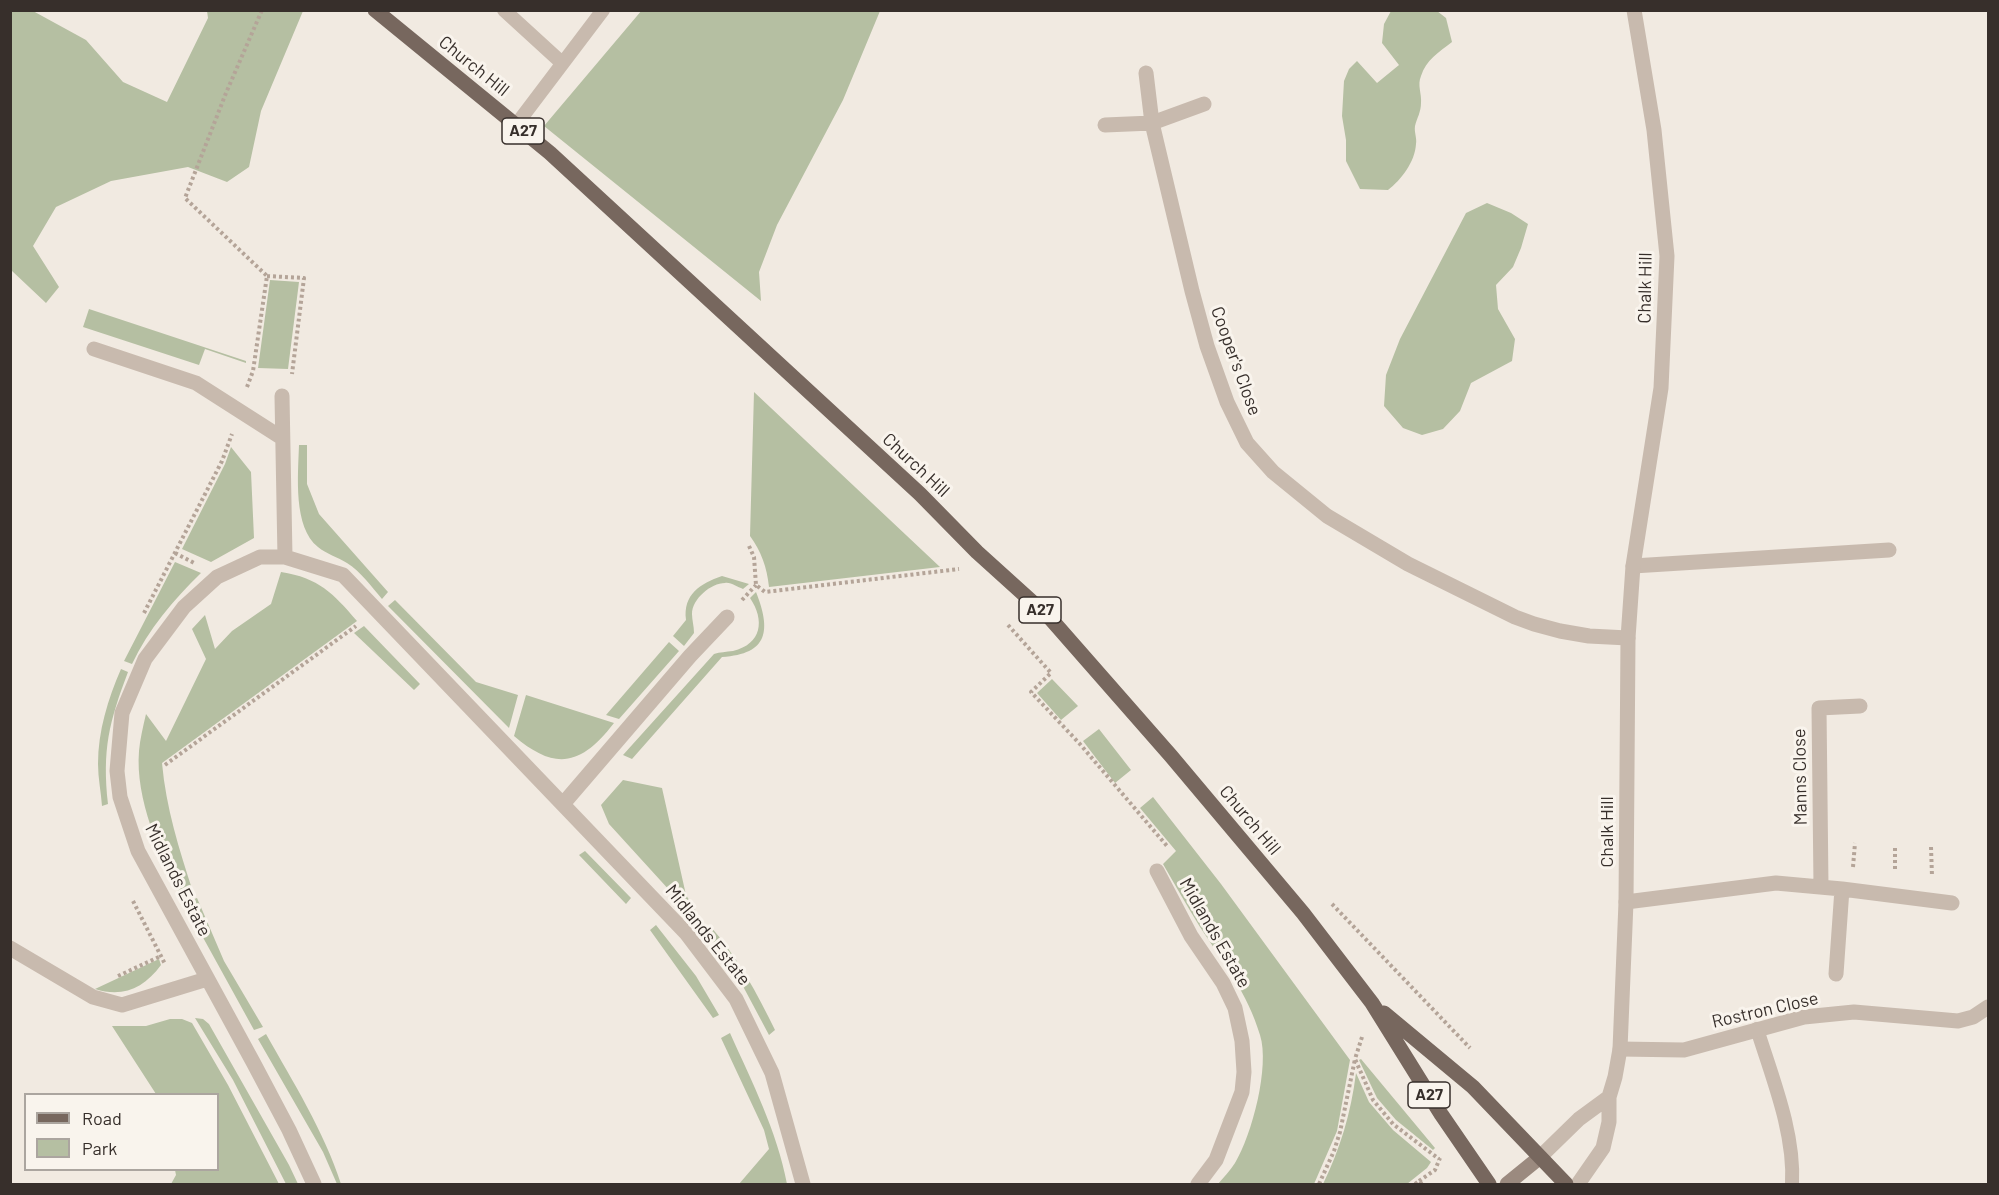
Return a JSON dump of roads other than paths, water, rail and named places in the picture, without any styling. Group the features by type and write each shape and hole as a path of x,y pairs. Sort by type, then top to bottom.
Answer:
{"main road":[{"name":"Church Hill","path":"375,10 516,125 647,241 1050,618 1171,756 1303,913 1372,1003 1441,1114 1489,1185"},
{"name":"Church Hill","path":"1372,1003 1473,1087 1539,1158"},
{"path":"1507,1185 1539,1158"},
{"name":"A27","path":"1539,1158 1566,1185"}],"street":[{"name":"Chalk Hill","path":"1578,1185 1603,1148 1609,1122 1609,1097 1620,1049 1626,902 1628,638 1633,566 1661,388 1667,256 1654,130 1634,10"},
{"name":"Cooper's Close","path":"1146,73 1152,123 1181,249 1207,346 1229,407 1247,443 1273,472 1327,516 1408,564 1515,617 1534,624 1589,636 1628,638"},
{"path":"1105,125 1152,123 1204,104"},
{"path":"94,348 196,383 282,438"},
{"path":"282,396 285,557"},
{"path":"1633,566 1889,550"},
{"name":"Midlands Estate","path":"314,1185 289,1130 138,851 120,797 117,771 122,713 145,659 184,607 217,577 260,557 285,557 343,575 686,933 736,999 772,1073 803,1185"},
{"path":"563,804 682,665 727,617"},
{"name":"Manns Close","path":"1821,886 1819,708 1860,706"},
{"name":"Midlands Estate","path":"1157,871 1191,936 1223,982 1235,1008 1242,1041 1244,1072 1242,1092 1216,1160 1198,1185"},
{"path":"1626,902 1776,883 1821,886 1952,903"},
{"path":"1836,974 1842,889"},
{"path":"10,948 93,997 122,1005 207,979"},
{"name":"Rostron Close","path":"1620,1049 1684,1050 1804,1017 1854,1012 1958,1021 1973,1017 1989,1007"},
{"path":"1539,1158 1579,1119 1609,1097"}],"lane":[{"path":"504,10 562,63"},
{"path":"516,125 603,10"},
{"path":"1757,1029 1782,1112 1793,1168 1792,1185"}]}
